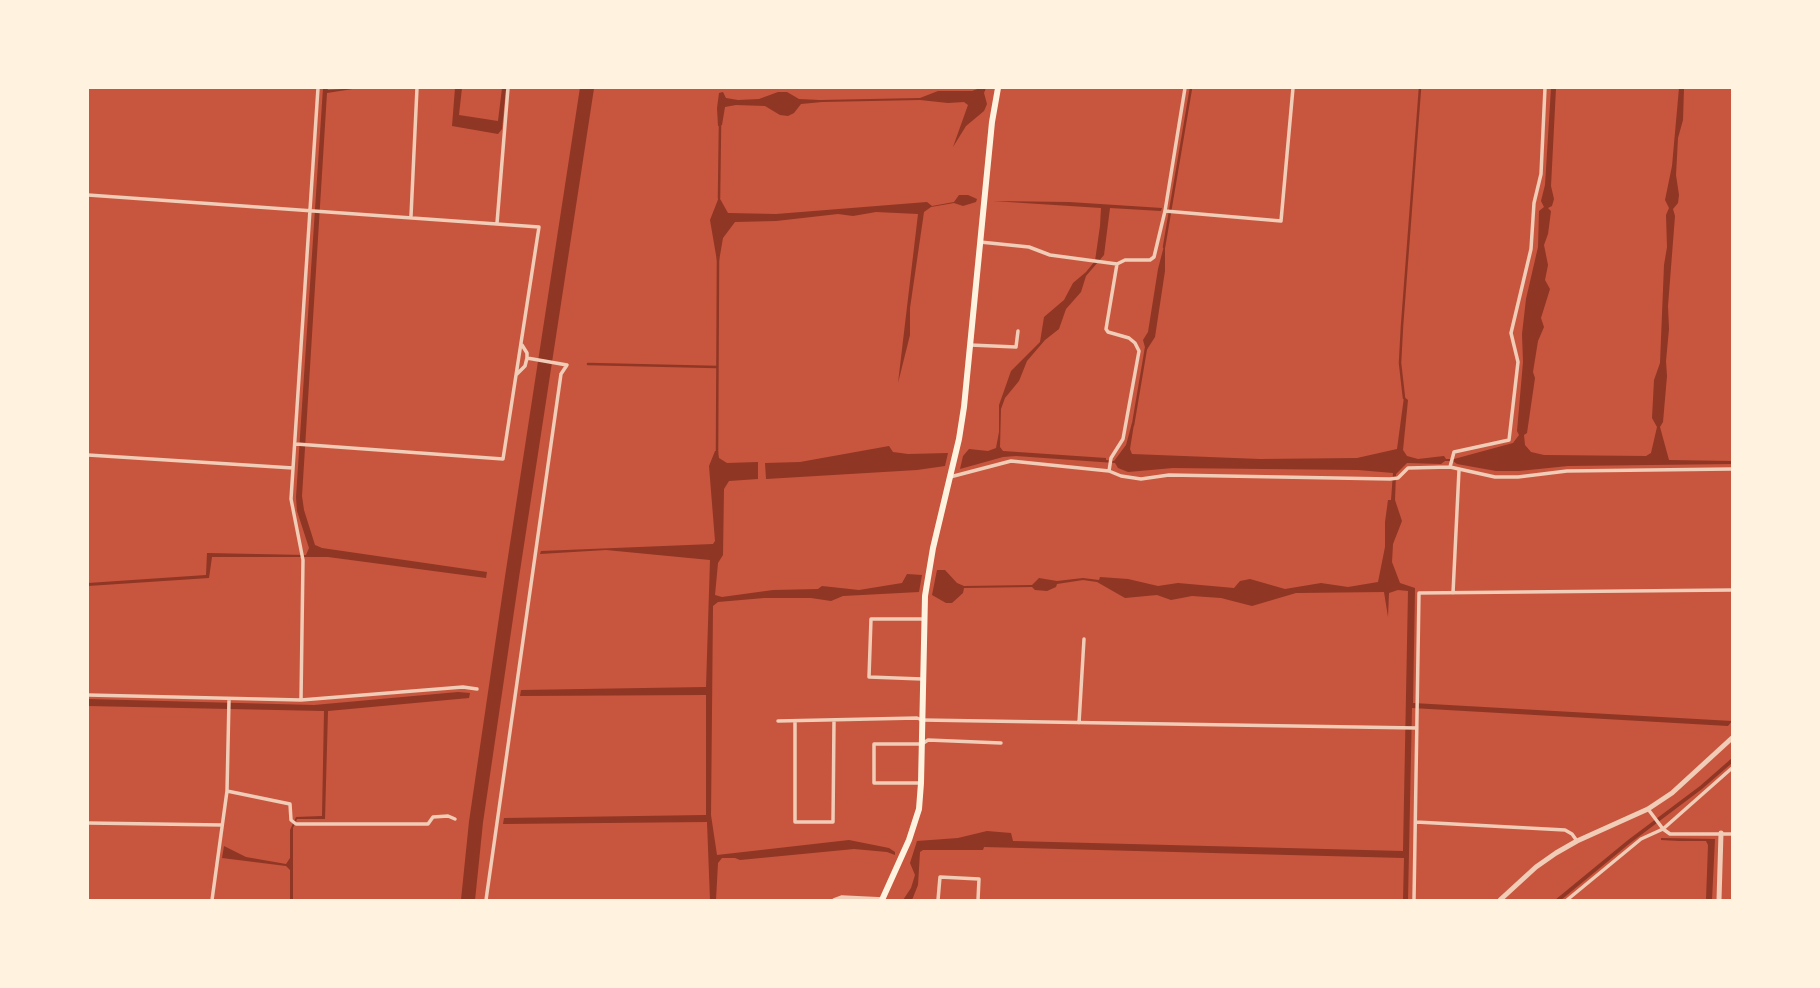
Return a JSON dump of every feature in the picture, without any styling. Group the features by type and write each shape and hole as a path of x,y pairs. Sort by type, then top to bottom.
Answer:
{"main road":[{"path":"882,900 909,840 919,809 922,783 924,619 928,576 961,428 992,122 998,88"}],"street":[{"path":"301,700 303,553 291,499 318,88"},
{"path":"411,216 417,88"},
{"path":"497,223 508,88"},
{"path":"980,242 1029,247 1050,255 1117,264 1125,260 1150,260 1154,257 1165,211 1185,88"},
{"path":"1165,211 1281,221 1293,88"},
{"path":"1450,465 1454,452 1509,440 1518,362 1511,332 1531,249 1534,203 1541,174 1545,88"},
{"path":"88,195 539,226 503,459 296,444"},
{"path":"1109,469 1111,458 1123,439 1139,351 1129,338 1106,330 1117,264"},
{"path":"970,345 1016,347 1018,331"},
{"path":"516,376 525,366 527,358 521,344"},
{"path":"486,901 561,374 568,365 527,358"},
{"path":"88,455 293,468"},
{"path":"950,477 1011,461 1109,469 1121,476 1141,479 1169,475 1398,478 1408,468 1450,465 1459,470 1495,477 1567,471 1732,469"},
{"path":"1453,593 1459,470"},
{"path":"1414,901 1419,593 1732,590"},
{"path":"922,679 869,677 871,619 924,619"},
{"path":"1079,723 1084,639"},
{"path":"88,695 301,700 463,687 477,689"},
{"path":"212,901 227,791 229,700"},
{"path":"778,721 917,718 1418,728"},
{"path":"795,721 795,822 833,822 834,721"},
{"path":"1500,901 1536,867 1577,841 1648,809 1672,793 1732,738"},
{"path":"922,783 874,783 874,744 922,744 928,740 1001,743"},
{"path":"1566,901 1732,768"},
{"path":"227,791 290,804 294,823 428,824 433,817 448,816 455,819"},
{"path":"1648,809 1661,827 1670,834 1732,834"},
{"path":"1416,822 1565,830 1577,841"},
{"path":"88,823 222,825"},
{"path":"1719,901 1721,833"},
{"path":"938,901 940,877 979,879 978,901"},
{"path":"834,901 842,897 882,900"}],"shaded area":[{"path":"323,88 359,88 327,93 302,496 315,545 487,572 486,578 328,557 212,557 209,578 88,586 88,583 206,575 207,553 306,555 309,548 297,511 296,497"},
{"path":"455,88 462,88 459,115 498,121 502,88 506,88 502,129 498,134 452,126"},
{"path":"986,88 984,93 987,104 984,111 966,126 953,147 968,105 964,102 822,102 801,104 788,116 780,115 765,106 736,105 725,107 722,125 718,126 719,93 723,92 726,98 738,100 759,99 778,92 787,92 799,99 820,100 920,98 938,91 972,91"},
{"path":"1551,88 1556,88 1551,186 1554,199 1552,206 1548,208 1551,211 1544,245 1548,265 1545,280 1550,289 1541,318 1544,327 1538,341 1533,372 1535,378 1527,433 1524,435 1525,445 1531,452 1544,455 1646,456 1651,453 1657,427 1652,418 1654,380 1660,363 1667,247 1666,215 1669,208 1665,200 1672,166 1679,88 1684,88 1676,175 1679,195 1678,203 1673,209 1675,216 1668,306 1667,376 1663,422 1660,427 1669,460 1732,461 1732,464 1568,466 1496,471 1453,461 1441,464 1407,463 1396,474 1395,500 1402,521 1393,544 1392,562 1400,583 1415,588 1413,703 1732,721 1728,726 1412,708 1408,900 1403,900 1404,858 984,847 983,850 923,850 920,852 918,885 912,900 903,900 915,875 910,863 917,841 958,838 987,831 1011,833 1013,841 1403,851 1408,591 1389,593 1388,617 1384,592 1296,593 1252,606 1221,598 1192,596 1171,600 1157,595 1125,598 1097,582 1083,580 1057,584 1047,591 1035,590 1032,587 964,588 963,593 952,603 946,603 932,595 937,570 945,570 957,583 964,586 1032,585 1039,578 1057,581 1083,578 1099,580 1100,577 1128,579 1158,586 1178,583 1234,588 1240,581 1250,579 1285,589 1321,583 1348,587 1378,582 1385,547 1385,522 1388,500 1391,500 1393,473 1358,470 1173,468 1128,472 1118,468 1115,463 1016,456 960,469 963,456 969,449 988,451 996,448 999,405 1011,371 1040,342 1044,317 1064,300 1073,283 1095,261 1100,226 1101,208 993,201 1069,202 1162,208 1161,211 1110,208 1104,255 1086,276 1081,292 1066,309 1059,329 1045,340 1027,361 1019,381 1005,398 1001,409 1000,447 1003,451 1106,458 1114,461 1126,445 1132,423 1132,454 1260,459 1357,458 1397,449 1404,397 1408,400 1403,450 1407,456 1418,459 1444,456 1446,459 1454,459 1513,443 1519,435 1517,431 1523,362 1522,334 1526,299 1538,247 1539,211 1544,207 1541,201 1545,185"},
{"path":"959,195 977,199 976,202 963,206 954,203 931,207 924,212 910,308 910,335 898,383 918,214 876,212 853,216 838,214 776,221 735,222 723,238 717,261 710,220 719,197 728,213 776,214 927,202 932,206 954,202"},
{"path":"1165,242 1165,271 1155,337 1146,351 1143,340 1148,332"},
{"path":"889,446 893,452 908,454 948,453 945,466 766,479 765,463 800,462"},
{"path":"715,451 718,451 719,458 727,463 758,462 758,479 729,481 724,489 723,555 718,563 715,595 722,597 773,590 818,589 822,586 859,590 902,583 907,574 922,575 919,592 843,596 831,601 811,598 764,598 718,602 713,606 711,815 717,855 849,840 889,848 895,855 854,849 740,860 722,858 718,863 716,900 710,900 707,822 503,824 504,818 706,815 706,695 520,696 521,690 706,687 710,560 606,550 540,554 541,551 713,544 715,541 709,466"},
{"path":"470,693 469,698 328,711 325,819 297,819 293,828 293,900 290,900 290,870 286,866 222,858 224,846 246,857 286,864 290,858 290,830 296,817 322,816 324,711 88,706 88,699 314,705"},
{"path":"1732,758 1732,763 1702,789 1561,900 1555,900 1700,786"},
{"path":"1661,838 1715,839 1712,900 1706,900 1706,841"}],"waterway":[{"path":"468,900 476,822 587,88"},
{"path":"1164,247 1191,88"},
{"path":"1404,398 1400,363 1420,88"},
{"path":"719,198 720,124"},
{"path":"717,453 718,257"},
{"path":"1133,425 1146,348"},
{"path":"588,364 717,367"}]}
